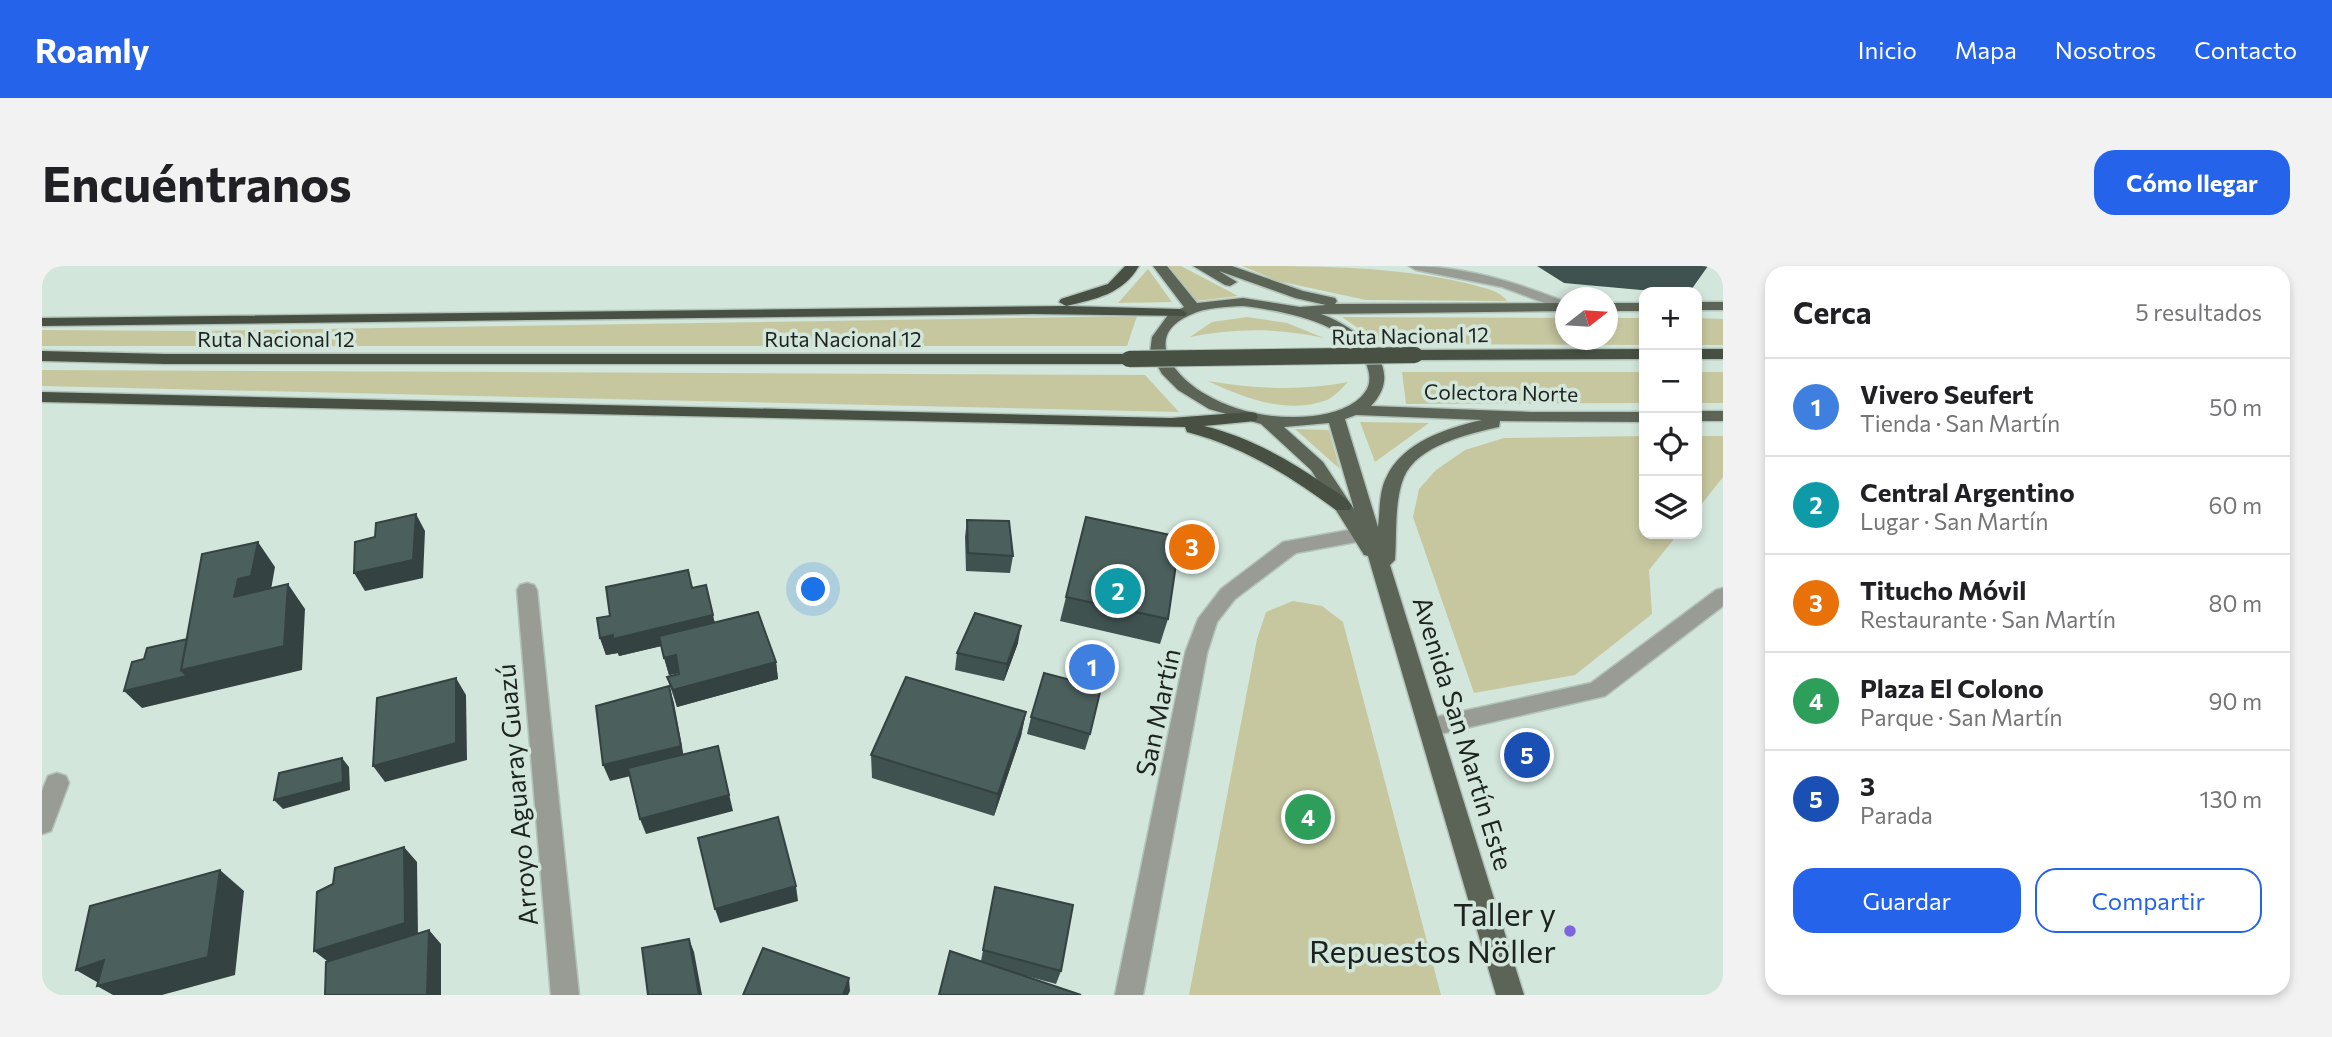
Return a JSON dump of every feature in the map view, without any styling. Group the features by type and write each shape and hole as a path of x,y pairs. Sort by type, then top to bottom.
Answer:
{"highway":[{"path":"1033,310 1111,289 1127,277 1132,266"},
{"path":"42,322 1033,310 1187,311"},
{"name":"Ruta Nacional 12","path":"42,356 165,359 1129,359 1639,354"},
{"path":"1702,354 1723,354"},
{"path":"42,397 1171,423 1258,418"},
{"path":"1171,423 1219,433 1252,446 1343,506"}],"main road":[{"path":"1160,266 1187,311"},
{"path":"1200,266 1271,305"},
{"path":"1219,266 1300,295 1363,307"},
{"path":"1243,302 1271,305 1296,310 1327,322 1345,333 1371,356 1379,376 1374,395 1357,410 1336,418 1303,422 1258,418 1212,404 1181,386 1163,366 1156,345 1163,327 1187,311 1243,302"},
{"path":"1702,306 1723,306"},
{"path":"1296,310 1363,307 1555,307"},
{"path":"1618,307 1639,307"},
{"name":"Colectora Norte","path":"1357,410 1531,417 1639,416"},
{"path":"1702,416 1723,416"},
{"path":"1384,569 1394,478 1409,459 1445,437 1477,425 1531,417"},
{"path":"1258,418 1317,466 1384,569"},
{"name":"Avenida San Martín Este","path":"1336,418 1384,569 1510,995"}],"street":[{"path":"1416,266 1506,284 1555,303"},
{"name":"San Martín","path":"1129,995 1196,653 1208,620 1228,594 1290,547 1360,535"},
{"name":"Arroyo Aguaray Guazú","path":"527,590 565,995"},
{"path":"1431,727 1597,690 1723,595"},
{"path":"42,823 57,783"}],"green space":[{"path":"1165,266 1181,266 1238,296 1196,301"},
{"path":"1242,266 1330,267 1417,274 1488,289 1500,294 1507,301 1366,300 1278,281"},
{"path":"1148,269 1172,302 1118,303"},
{"path":"1137,316 1127,346 42,346 42,330 198,331"},
{"path":"1247,317 1287,323 1324,338 1257,330 1190,337 1212,322"},
{"path":"1342,317 1555,318 1555,345 1381,344"},
{"path":"1618,318 1639,318 1639,345 1618,345"},
{"path":"1702,318 1723,319 1723,345 1702,345"},
{"path":"42,370 1145,375 1179,412 42,386"},
{"path":"1402,372 1639,372 1639,403 1406,404"},
{"path":"1702,372 1723,372 1723,403 1702,403"},
{"path":"1208,381 1278,388 1348,382 1327,400 1297,406 1251,398"},
{"path":"1360,422 1429,423 1375,462"},
{"path":"1295,429 1329,430 1340,469"},
{"path":"1639,436 1639,539 1674,539 1649,570 1652,614 1575,675 1474,693 1413,517 1419,489 1436,470 1465,450 1504,438"},
{"path":"1702,436 1723,436 1723,477 1702,504"},
{"path":"1293,601 1322,606 1343,622 1441,995 1189,995 1257,639 1266,612"}],"building":[{"path":"416,514 413,560 354,573 355,542 375,537 376,523"},
{"path":"1086,517 1180,537 1168,619 1066,597"},
{"path":"967,520 1009,521 1013,556 968,553"},
{"path":"258,542 251,576 238,579 234,597 288,584 284,646 181,670 202,554"},
{"path":"688,570 692,588 706,585 713,615 613,639 613,635 600,638 597,618 610,616 606,587"},
{"path":"758,612 776,662 673,690 667,677 679,674 676,655 664,658 659,636"},
{"path":"975,613 1021,626 1007,664 957,653"},
{"path":"187,639 181,670 187,676 124,691 132,662 144,659 147,648"},
{"path":"1044,673 1101,688 1090,734 1031,717"},
{"path":"906,677 1026,712 998,794 871,755"},
{"path":"456,678 456,743 373,766 377,698"},
{"path":"669,686 681,746 603,765 596,706"},
{"path":"718,746 729,795 640,819 628,768"},
{"path":"342,758 343,782 274,800 279,773"},
{"path":"778,817 796,886 715,909 698,838"},
{"path":"404,847 405,923 314,951 317,892 333,884 335,868"},
{"path":"220,870 208,957 97,986 104,960 76,970 90,906"},
{"path":"995,887 1073,905 1061,971 983,950"},
{"path":"429,930 427,995 325,995 326,962"},
{"path":"689,939 699,995 648,995 642,948"},
{"path":"763,948 849,978 843,995 743,995"},
{"path":"950,951 1081,995 939,995"}],"place":[{"name":"Titucho Móvil","path":"1192,547"},
{"name":"Central Argentino","path":"1118,591"},
{"name":"Vivero Seufert","path":"1092,667"},
{"name":"3","path":"1527,755"},
{"name":"Plaza El Colono","path":"1308,817"},
{"name":"Taller y Repuestos Nöller","path":"1570,931"}]}
